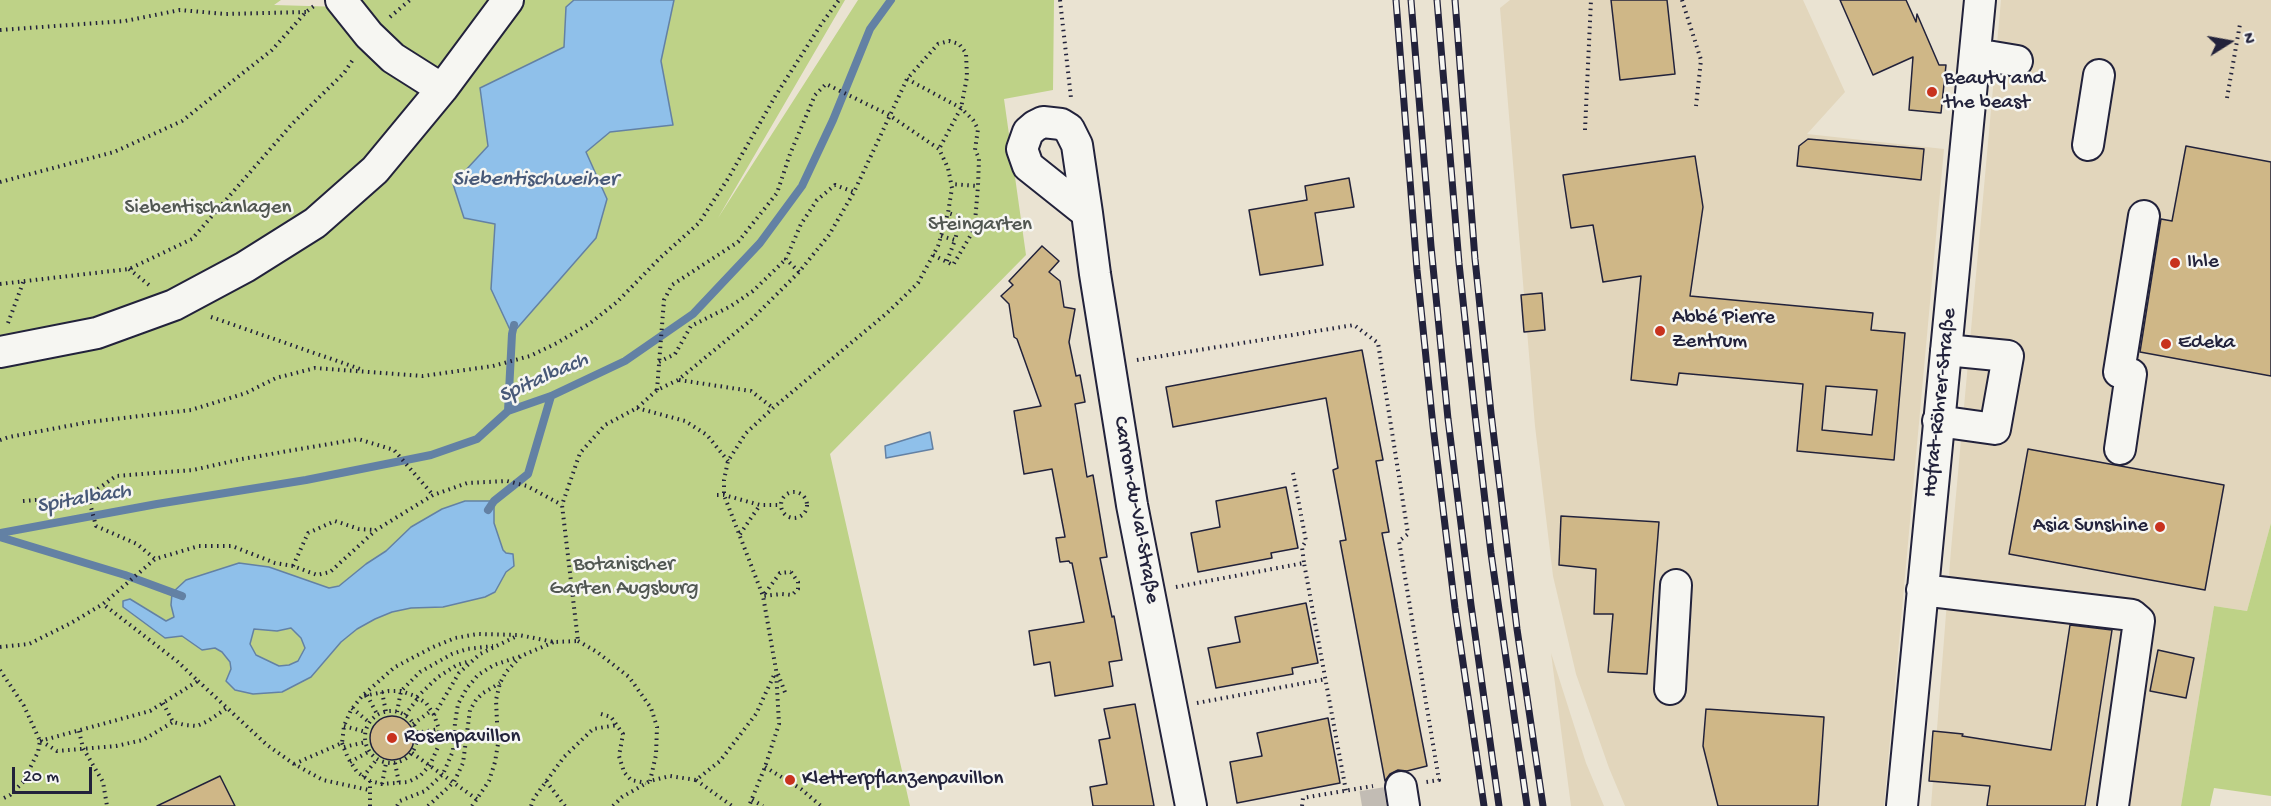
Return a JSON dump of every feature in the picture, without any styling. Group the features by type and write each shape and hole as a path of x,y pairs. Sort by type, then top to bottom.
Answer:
{"street":[{"path":"2,342 97,333 174,304 246,267 315,223 375,170 442,89 508,0"},
{"name":"Hofrat-Röhrer-Straße","path":"1902,806 1922,590 1922,503 1938,421 1980,0"},
{"path":"335,5 393,58 442,89"},
{"path":"1975,54 2017,61"},
{"path":"2088,145 2099,75"},
{"name":"Carron-du-Val-Straße","path":"1087,213 1132,505 1191,806"},
{"path":"2120,449 2126,373 2144,216"},
{"path":"1938,421 1995,429 2008,356 1946,350"},
{"path":"1670,689 1676,585"},
{"path":"1922,590 2132,615 2139,621 2113,806"}],"path":[{"path":"0,440 89,422 191,410 246,393 276,378 315,368 423,376 493,366 530,356 589,324 617,302 660,258 699,223 729,177 776,95 839,0"},
{"path":"1060,0 1072,99"},
{"path":"1585,130 1591,0"},
{"path":"1682,0 1701,60 1696,106"},
{"path":"0,30 125,21 180,10 225,14 306,12 335,5"},
{"path":"0,182 114,152 182,121 272,50 306,12 335,5"},
{"path":"2227,98 2240,24"},
{"path":"0,284 129,269 192,239 292,124 344,73 369,35"},
{"path":"578,641 562,505 580,453 605,425 637,408 657,390 678,380 752,320 799,272 829,235 854,192 907,79 938,44 949,41 959,44 966,53 967,77 961,108 939,149"},
{"path":"907,79 961,108 978,129 975,150 979,158 978,186 972,233 953,265 933,255"},
{"path":"657,390 664,300 672,285 738,242 777,193 790,154 815,94 826,84 863,100 939,149 948,168 951,184 948,213 933,255 918,283 907,296 746,433 728,461 724,495 763,596 776,670 779,724 749,806"},
{"path":"951,184 978,186"},
{"path":"659,362 675,354 691,326 731,306 753,291 786,258 801,224 817,200 835,185 854,192"},
{"path":"947,261 961,217 948,213"},
{"path":"941,236 955,240"},
{"path":"786,258 799,272"},
{"path":"129,269 174,304 369,372"},
{"path":"2,342 24,280"},
{"path":"1110,365 1354,325 1378,343 1408,534 1399,541 1439,780 1394,796 1346,791 1303,798 1302,806"},
{"path":"678,380 752,391 774,408"},
{"path":"637,408 684,421 707,435 728,461"},
{"path":"22,501 88,497 116,476 192,470 358,439 394,450 434,495"},
{"path":"1293,473 1306,542 1302,547 1304,563 1346,791"},
{"path":"0,647 29,644 103,604 155,559 199,546 232,546 275,563 293,566 316,575 330,572 376,530 434,495 467,483 507,481 527,486 562,505"},
{"path":"795,491 806,498 807,506 801,516 792,518 784,513 781,505 787,493 795,491"},
{"path":"717,495 760,505 781,505"},
{"path":"88,497 96,526 137,544 155,559"},
{"path":"739,534 760,505"},
{"path":"293,566 308,533 335,521 359,529 376,530"},
{"path":"1150,592 1304,563"},
{"path":"791,572 798,582 798,589 792,595 763,596 780,573 791,572"},
{"path":"103,604 178,662 267,745 294,765 323,780 369,790"},
{"path":"364,695 401,691 426,703 433,713 439,729 438,747 430,765 420,776 399,783 382,784 363,777 350,762 343,745 344,726 352,708 364,695 395,667 433,646 455,638 478,634 519,635 554,642 578,641 597,652 629,677 651,708 657,727 656,754 648,782"},
{"path":"413,724 433,713 459,673 472,660 493,646 519,635"},
{"path":"397,806 400,801 425,791 443,774 453,751 454,723 458,704 478,675 494,665 554,642"},
{"path":"397,712 401,691 420,672 467,648 493,646"},
{"path":"472,806 489,781 495,762 498,744 496,700 500,683 520,656"},
{"path":"405,716 417,698 438,677 457,665 472,660"},
{"path":"0,670 24,706 40,741 38,752 23,782 10,795 0,800"},
{"path":"776,670 786,695"},
{"path":"696,780 720,761 739,738 756,714 776,670"},
{"path":"1171,708 1326,679"},
{"path":"40,741 150,711 198,681"},
{"path":"428,806 454,782 463,763 470,710 483,693 500,683"},
{"path":"382,692 386,712"},
{"path":"364,695 378,716"},
{"path":"163,703 173,722"},
{"path":"40,741 57,751 116,746 143,740 173,722 197,726 208,722 227,708"},
{"path":"352,708 370,723"},
{"path":"386,712 397,712 413,724 417,733 416,745 407,759 386,763 377,759 370,751 366,742 366,732 370,723 378,716 386,712"},
{"path":"601,714 611,717 623,734 619,756 624,772 631,780 648,782"},
{"path":"531,806 564,757 593,729 617,725"},
{"path":"344,726 366,732"},
{"path":"417,733 439,729"},
{"path":"79,730 82,748 103,782 107,806"},
{"path":"294,765 343,745 366,742"},
{"path":"350,762 370,751"},
{"path":"412,753 478,800"},
{"path":"363,777 377,759"},
{"path":"382,784 386,763"},
{"path":"395,763 399,783"},
{"path":"765,767 801,789 821,806"},
{"path":"613,806 622,797 648,782 670,776 696,780 732,806"},
{"path":"370,781 370,806"},
{"path":"546,781 565,806"},
{"path":"752,800 763,806"}],"shaded area":[{"path":"1510,0 1803,0 1845,92 1807,134 1944,149 1884,806 1625,806 1576,674 1553,576 1535,426 1500,8"},
{"path":"2001,0 2271,0 2271,523 2247,611 2214,606 2181,806 1931,806 1951,550"},
{"path":"1551,653 1586,763 1604,806 1571,806"}],"green space":[{"name":"Botanischer Garten Augsburg","path":"0,0 281,0 274,5 343,7 351,0 574,0 566,7 564,47 480,88 488,146 453,184 495,224 491,289 607,199 586,152 610,132 673,125 661,61 674,0 845,0 718,218 858,0 1054,0 1053,90 1004,99 1026,255 830,454 910,806 0,806"},
{"path":"2271,523 2271,796 2214,788 2210,806 2181,806 2214,606 2247,611"}],"water":[{"name":"Siebentischweiher","path":"574,0 674,0 661,61 673,125 610,132 586,152 607,199 596,238 512,334 491,289 495,224 464,218 453,184 488,146 480,88 564,47 566,7"},
{"path":"930,432 933,449 886,458 885,446"},
{"path":"465,501 494,501 494,523 503,550 513,554 514,566 506,572 495,592 485,597 443,607 411,608 375,619 357,629 341,642 311,677 282,692 253,694 235,690 226,681 231,669 230,662 222,652 215,648 202,650 182,636 165,638 123,607 123,601 130,599 166,621 174,617 171,605 172,593 186,580 239,563 269,567 329,588 339,586 386,551 411,527 442,509","holes":["291,628 301,638 305,648 298,661 289,665 279,666 256,655 250,644 254,629 277,631"]}],"building":[{"path":"1611,0 1667,0 1675,74 1620,80"},
{"path":"1840,0 1906,0 1916,22 1917,14 1939,65 1946,65 1941,113 1909,110 1913,57 1873,75"},
{"path":"1808,139 1924,149 1921,180 1797,166 1799,146"},
{"path":"2186,146 2271,162 2271,376 2140,352 2161,219 2172,221"},
{"path":"1695,156 1703,207 1690,296 1873,313 1871,330 1905,333 1894,460 1797,451 1803,384 1679,373 1677,385 1631,380 1641,276 1603,282 1593,225 1571,228 1563,175","holes":["1826,386 1877,390 1872,435 1822,430"]},
{"path":"1349,178 1354,207 1315,213 1323,265 1260,275 1249,210 1307,200 1305,186"},
{"path":"1042,246 1059,261 1049,272 1060,281 1064,307 1075,309 1069,342 1076,376 1080,375 1085,402 1075,404 1087,477 1093,475 1107,557 1100,558 1122,660 1109,662 1113,686 1055,696 1050,662 1034,665 1029,631 1084,622 1072,563 1060,562 1056,538 1065,537 1052,469 1024,474 1014,411 1041,406 1017,339 1014,337 1009,304 1001,296 1013,285 1009,281"},
{"path":"1542,293 1545,330 1524,332 1521,295"},
{"path":"1362,350 1383,460 1376,461 1389,532 1382,533 1427,766 1407,771 1398,770 1390,774 1385,781 1340,541 1346,540 1333,470 1338,468 1326,398 1173,427 1166,387"},
{"path":"2028,449 2224,485 2205,590 2009,554"},
{"path":"1286,487 1298,548 1271,553 1272,558 1198,572 1191,533 1220,527 1216,501"},
{"path":"1561,516 1659,522 1647,674 1608,672 1613,614 1594,614 1596,569 1559,565"},
{"path":"1306,603 1318,663 1292,668 1293,674 1216,688 1208,648 1240,642 1235,617"},
{"path":"2070,625 2112,630 2085,806 1987,806 1990,786 1929,781 1933,731 1963,734 1962,736 2051,750"},
{"path":"2158,650 2194,658 2186,698 2150,691"},
{"path":"1135,704 1154,806 1093,806 1090,787 1107,784 1099,740 1110,738 1104,709"},
{"path":"1706,709 1824,717 1818,806 1718,806 1703,746"},
{"name":"Rosenpavillon","path":"392,716 401,717 408,722 413,729 413,747 408,754 401,759 392,760 383,759 376,754 371,747 370,738 371,729 376,722 383,717"},
{"path":"1328,718 1340,783 1237,803 1230,762 1262,756 1257,733"},
{"path":"220,776 235,806 157,806"}],"waterway":[{"name":"Spitalbach","path":"0,533 306,480 431,455 477,439 508,411 551,396 625,361 693,314 760,243 802,186 833,120 870,29 891,0"},
{"path":"508,411 514,325"},
{"path":"488,510 494,501 528,474 551,396"},
{"path":"0,537 125,575 182,596"}],"tunnel":[{"path":"1362,806 1386,802"}],"railway":[{"path":"1396,0 1417,270 1433,426 1455,608 1484,806"},
{"path":"1411,0 1448,419 1499,806"},
{"path":"1437,0 1459,263 1475,414 1491,553 1527,806"},
{"path":"1455,0 1475,259 1491,413 1517,629 1543,806"}],"place":[{"name":"Beauty and the beast","path":"1932,92"},
{"name":"Ihle","path":"2175,263"},
{"name":"Abbé Pierre Zentrum","path":"1660,331"},
{"name":"Edeka","path":"2166,344"},
{"name":"Asia Sunshine","path":"2160,527"},
{"name":"Rosenpavillon","path":"392,738"},
{"name":"Kletterpflanzenpavillon","path":"790,780"}],"park label":[{"name":"Siebentischanlagen","path":"208,209"},
{"name":"Steingarten","path":"980,226"}]}
